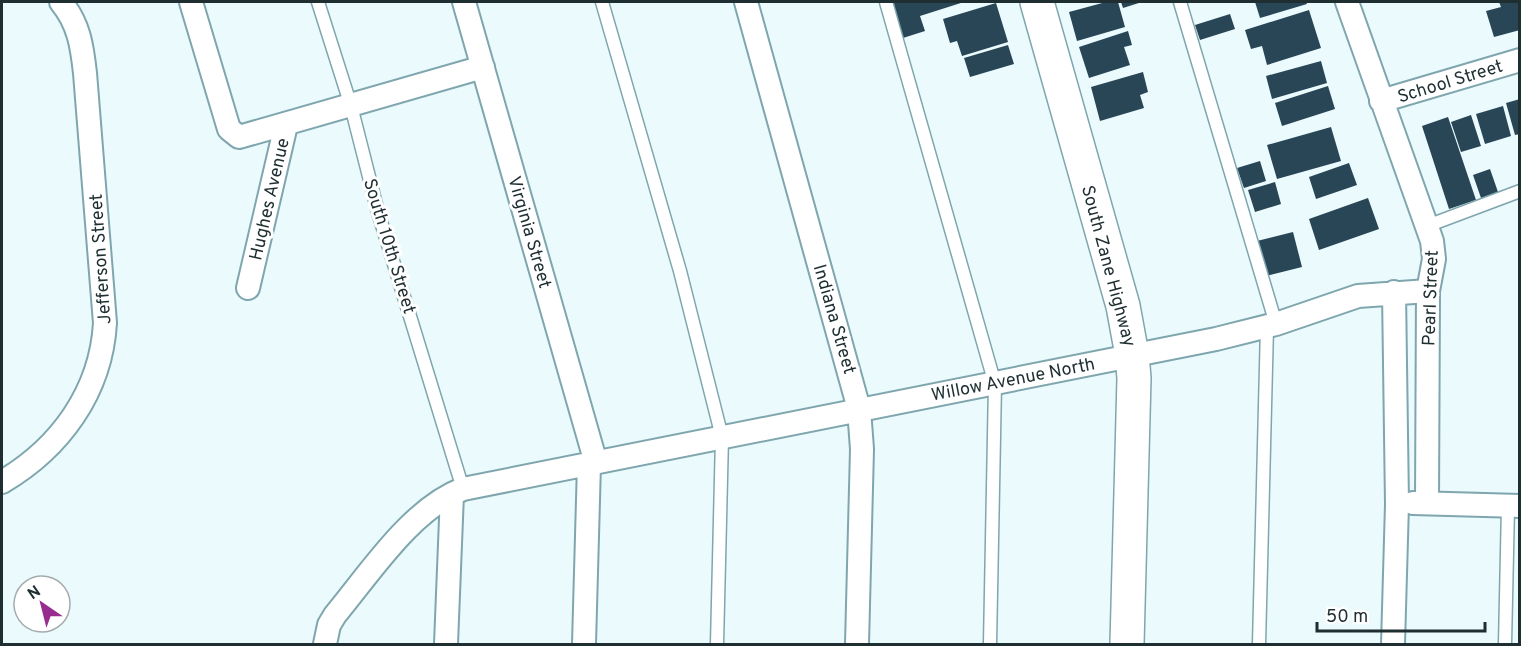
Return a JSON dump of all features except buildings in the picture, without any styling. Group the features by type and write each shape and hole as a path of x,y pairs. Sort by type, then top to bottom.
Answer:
{"street":[{"name":"Jefferson Street","path":"2,482 38,458 70,422 93,384 104,343 104,312 85,73 80,35 61,2"},
{"name":"Hughes Avenue","path":"191,2 229,129 239,137 286,125 248,288"},
{"name":"Indiana Street","path":"746,2 859,409 862,449 857,645"},
{"name":"South Zane Highway","path":"1037,2 1123,306 1132,355 1127,645"},
{"name":"Pearl Street","path":"1347,2 1427,226 1434,259 1428,291 1427,501"},
{"name":"Virginia Street","path":"470,3 483,68 593,463 584,645"},
{"name":"School Street","path":"1381,102 1520,60"},
{"path":"286,125 483,68"},
{"name":"Willow Avenue North","path":"325,645 329,626 335,615 385,556 431,506 457,491 859,409 995,384 1271,325 1358,296 1428,291"},
{"name":"Pearl Street","path":"1393,645 1397,504 1394,292"},
{"path":"446,645 457,491"},
{"path":"1397,504 1427,501 1514,506"}],"lane":[{"name":"South 10th Street","path":"318,2 351,106 378,212 457,491"},
{"path":"602,2 680,271 722,437 717,645"},
{"path":"886,2 995,384 990,645"},
{"path":"1180,2 1271,325 1259,645"},
{"path":"1427,226 1520,191"},
{"path":"1505,645 1514,506"}]}
